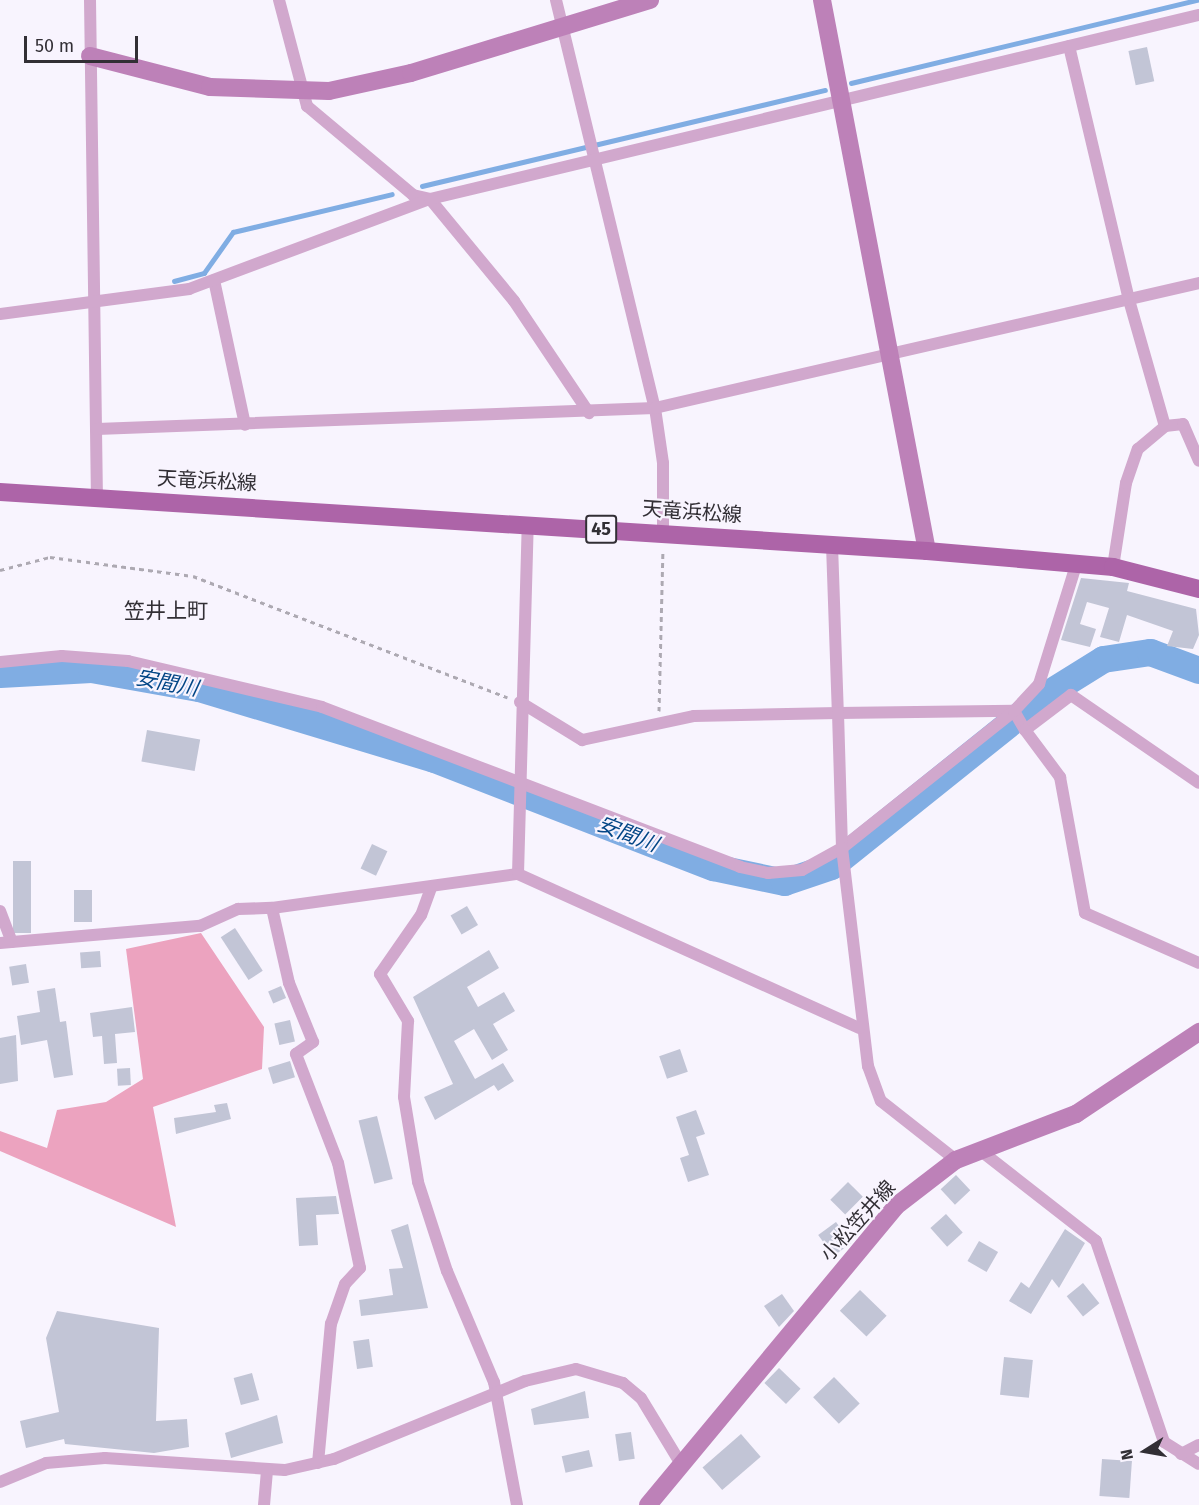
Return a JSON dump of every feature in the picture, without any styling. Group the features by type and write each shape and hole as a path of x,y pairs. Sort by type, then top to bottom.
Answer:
{"main road":[{"name":"天竜浜松線","path":"0,492 663,532 927,551 1113,567 1199,590"}],"street":[{"path":"90,0 98,429 97,497"},
{"path":"279,0 308,106 413,195 430,199 514,302 589,413"},
{"path":"556,0 655,408 663,463 663,532"},
{"path":"90,56 210,87 303,91 373,84 650,0"},
{"path":"822,0 892,354 927,551"},
{"path":"0,314 96,304 214,280 430,199 594,155 840,100 1199,15"},
{"path":"1069,46 1129,300 1165,426"},
{"path":"214,280 245,425"},
{"path":"98,429 589,413 655,408 1199,284"},
{"path":"1113,567 1126,483 1138,449 1165,426 1183,424 1199,461"},
{"path":"518,873 520,702 528,525"},
{"path":"832,545 842,849 859,1028 875,1094 956,1160"},
{"path":"1019,719 1039,684 1076,565"},
{"path":"0,662 62,656 128,661 322,707 518,788 749,869 802,870 842,849 1019,719 1071,694 1199,783"},
{"path":"520,702 582,740 694,716 838,713 1019,719"},
{"path":"1019,719 1060,777 1085,913 1199,963"},
{"path":"0,911 6,943 200,926 238,909 272,908 431,888 518,873 859,1028"},
{"path":"431,888 421,915 380,974 408,1021 411,1036 404,1097 421,1193 447,1272 478,1335 494,1395 517,1505"},
{"path":"272,908 289,983 313,1042 296,1054 339,1163 360,1268 345,1284 331,1324 318,1463"},
{"name":"小松笠井線","path":"648,1505 896,1206 956,1160 1076,1114 1197,1037"},
{"path":"981,1151 1096,1241 1164,1442 1199,1464"},
{"path":"0,1482 45,1463 105,1458 267,1469 318,1463 553,1371 600,1373 641,1398 681,1464"},
{"path":"1181,1454 1199,1445"},
{"path":"264,1505 267,1469"}],"path":[{"path":"658,722 663,532"},
{"path":"0,570 50,557 193,576 520,702"}],"shaded area":[{"path":"201,933 264,1027 262,1069 153,1107 176,1227 0,1151 0,1131 47,1148 57,1110 106,1102 143,1079 126,949"}],"building":[{"path":"1147,47 1154,81 1136,85 1128,51"},
{"path":"1081,578 1129,583 1127,591 1196,609 1199,635 1193,649 1167,646 1173,631 1127,615 1119,642 1100,637 1109,608 1087,602 1080,624 1096,629 1090,647 1061,640"},
{"path":"147,730 200,739 195,771 141,762"},
{"path":"372,844 387,851 376,876 361,868"},
{"path":"13,861 31,861 31,933 13,933"},
{"path":"74,890 92,890 92,922 74,922"},
{"path":"467,906 478,925 462,935 451,916"},
{"path":"235,928 263,971 249,980 221,937"},
{"path":"489,950 499,968 467,987 478,1007 504,992 515,1011 493,1024 508,1050 492,1060 474,1029 454,1041 475,1079 503,1063 514,1081 498,1091 494,1085 435,1120 424,1097 453,1084 413,997"},
{"path":"100,951 101,967 81,968 80,952"},
{"path":"26,964 29,983 12,985 9,967"},
{"path":"281,986 286,998 273,1003 268,991"},
{"path":"55,988 60,1022 66,1021 73,1075 54,1078 47,1040 21,1045 17,1016 40,1012 37,991"},
{"path":"132,1007 135,1032 115,1034 117,1063 104,1064 102,1036 93,1037 90,1013"},
{"path":"290,1020 295,1041 279,1045 274,1024"},
{"path":"16,1035 18,1081 0,1084 0,1038"},
{"path":"680,1049 688,1072 667,1079 659,1056"},
{"path":"290,1061 295,1077 273,1084 268,1068"},
{"path":"130,1068 131,1085 118,1086 117,1069"},
{"path":"227,1103 231,1119 176,1134 174,1118 216,1112 214,1105"},
{"path":"696,1110 705,1134 696,1137 709,1175 688,1182 680,1158 689,1155 676,1117"},
{"path":"377,1116 393,1179 374,1184 359,1121"},
{"path":"956,1175 970,1190 955,1205 941,1189"},
{"path":"848,1182 863,1197 845,1215 830,1200"},
{"path":"336,1196 339,1214 316,1215 318,1245 299,1246 296,1198"},
{"path":"946,1214 963,1233 947,1247 930,1228"},
{"path":"836,1222 851,1243 833,1256 818,1235"},
{"path":"408,1224 428,1308 361,1316 359,1300 393,1295 389,1269 403,1268 391,1230"},
{"path":"1065,1229 1085,1243 1059,1288 1052,1279 1031,1314 1009,1301 1021,1282 1029,1288"},
{"path":"979,1241 998,1252 987,1272 968,1261"},
{"path":"1083,1283 1099,1303 1083,1316 1067,1296"},
{"path":"860,1290 887,1316 866,1337 840,1311"},
{"path":"782,1294 794,1311 779,1327 764,1306"},
{"path":"57,1311 159,1328 156,1421 187,1419 189,1447 154,1453 65,1444 64,1439 26,1448 20,1421 59,1412 46,1338"},
{"path":"369,1339 373,1367 357,1369 353,1341"},
{"path":"1004,1357 1033,1360 1029,1398 1000,1395"},
{"path":"779,1368 801,1389 786,1404 764,1383"},
{"path":"252,1373 259,1400 241,1405 234,1378"},
{"path":"834,1377 860,1404 839,1424 813,1397"},
{"path":"585,1391 589,1418 534,1425 531,1409"},
{"path":"277,1415 283,1443 231,1458 225,1433"},
{"path":"631,1432 635,1459 619,1461 615,1434"},
{"path":"741,1434 761,1457 722,1490 703,1467"},
{"path":"589,1450 593,1467 566,1473 562,1456"},
{"path":"1102,1459 1132,1461 1129,1498 1099,1496"}],"waterway":[{"path":"851,83 1198,0"},
{"path":"422,186 825,90"},
{"path":"174,281 204,273 233,232 392,194"},
{"name":"安間川","path":"0,674 91,669 199,688 434,759 713,867 784,882 831,866 1042,697 1103,659 1150,652 1199,670"}],"district":[{"name":"笠井上町","path":"166,611"}]}
